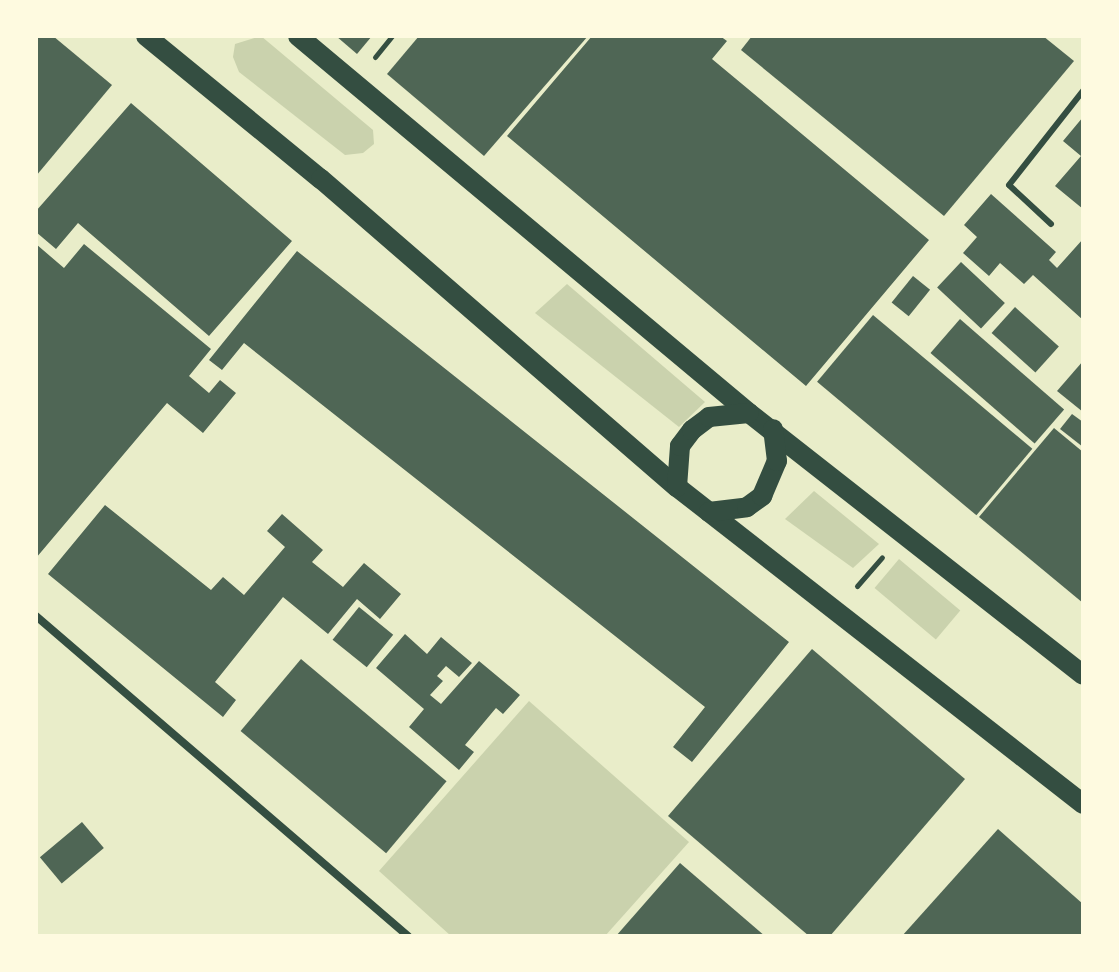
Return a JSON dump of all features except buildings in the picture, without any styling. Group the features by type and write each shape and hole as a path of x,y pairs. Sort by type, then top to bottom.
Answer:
{"main road":[{"path":"146,36 321,179 677,487 1083,804"},
{"path":"298,36 749,413 1083,675"},
{"path":"677,487 680,446 692,430 709,417 749,413"},
{"path":"709,512 747,507 762,496 777,461 773,429"}],"street":[{"path":"36,616 408,936"}],"lane":[{"path":"1051,224 1009,185 1083,91"}],"path":[{"path":"835,611 901,534"}],"green space":[{"path":"261,36 373,130 374,144 363,153 345,155 239,72 233,57 235,44"},
{"path":"567,284 705,402 679,427 535,313"},
{"path":"814,491 879,544 853,568 785,519"},
{"path":"899,559 960,610 936,640 875,588"},
{"path":"529,701 689,842 605,936 451,936 379,871"}]}
